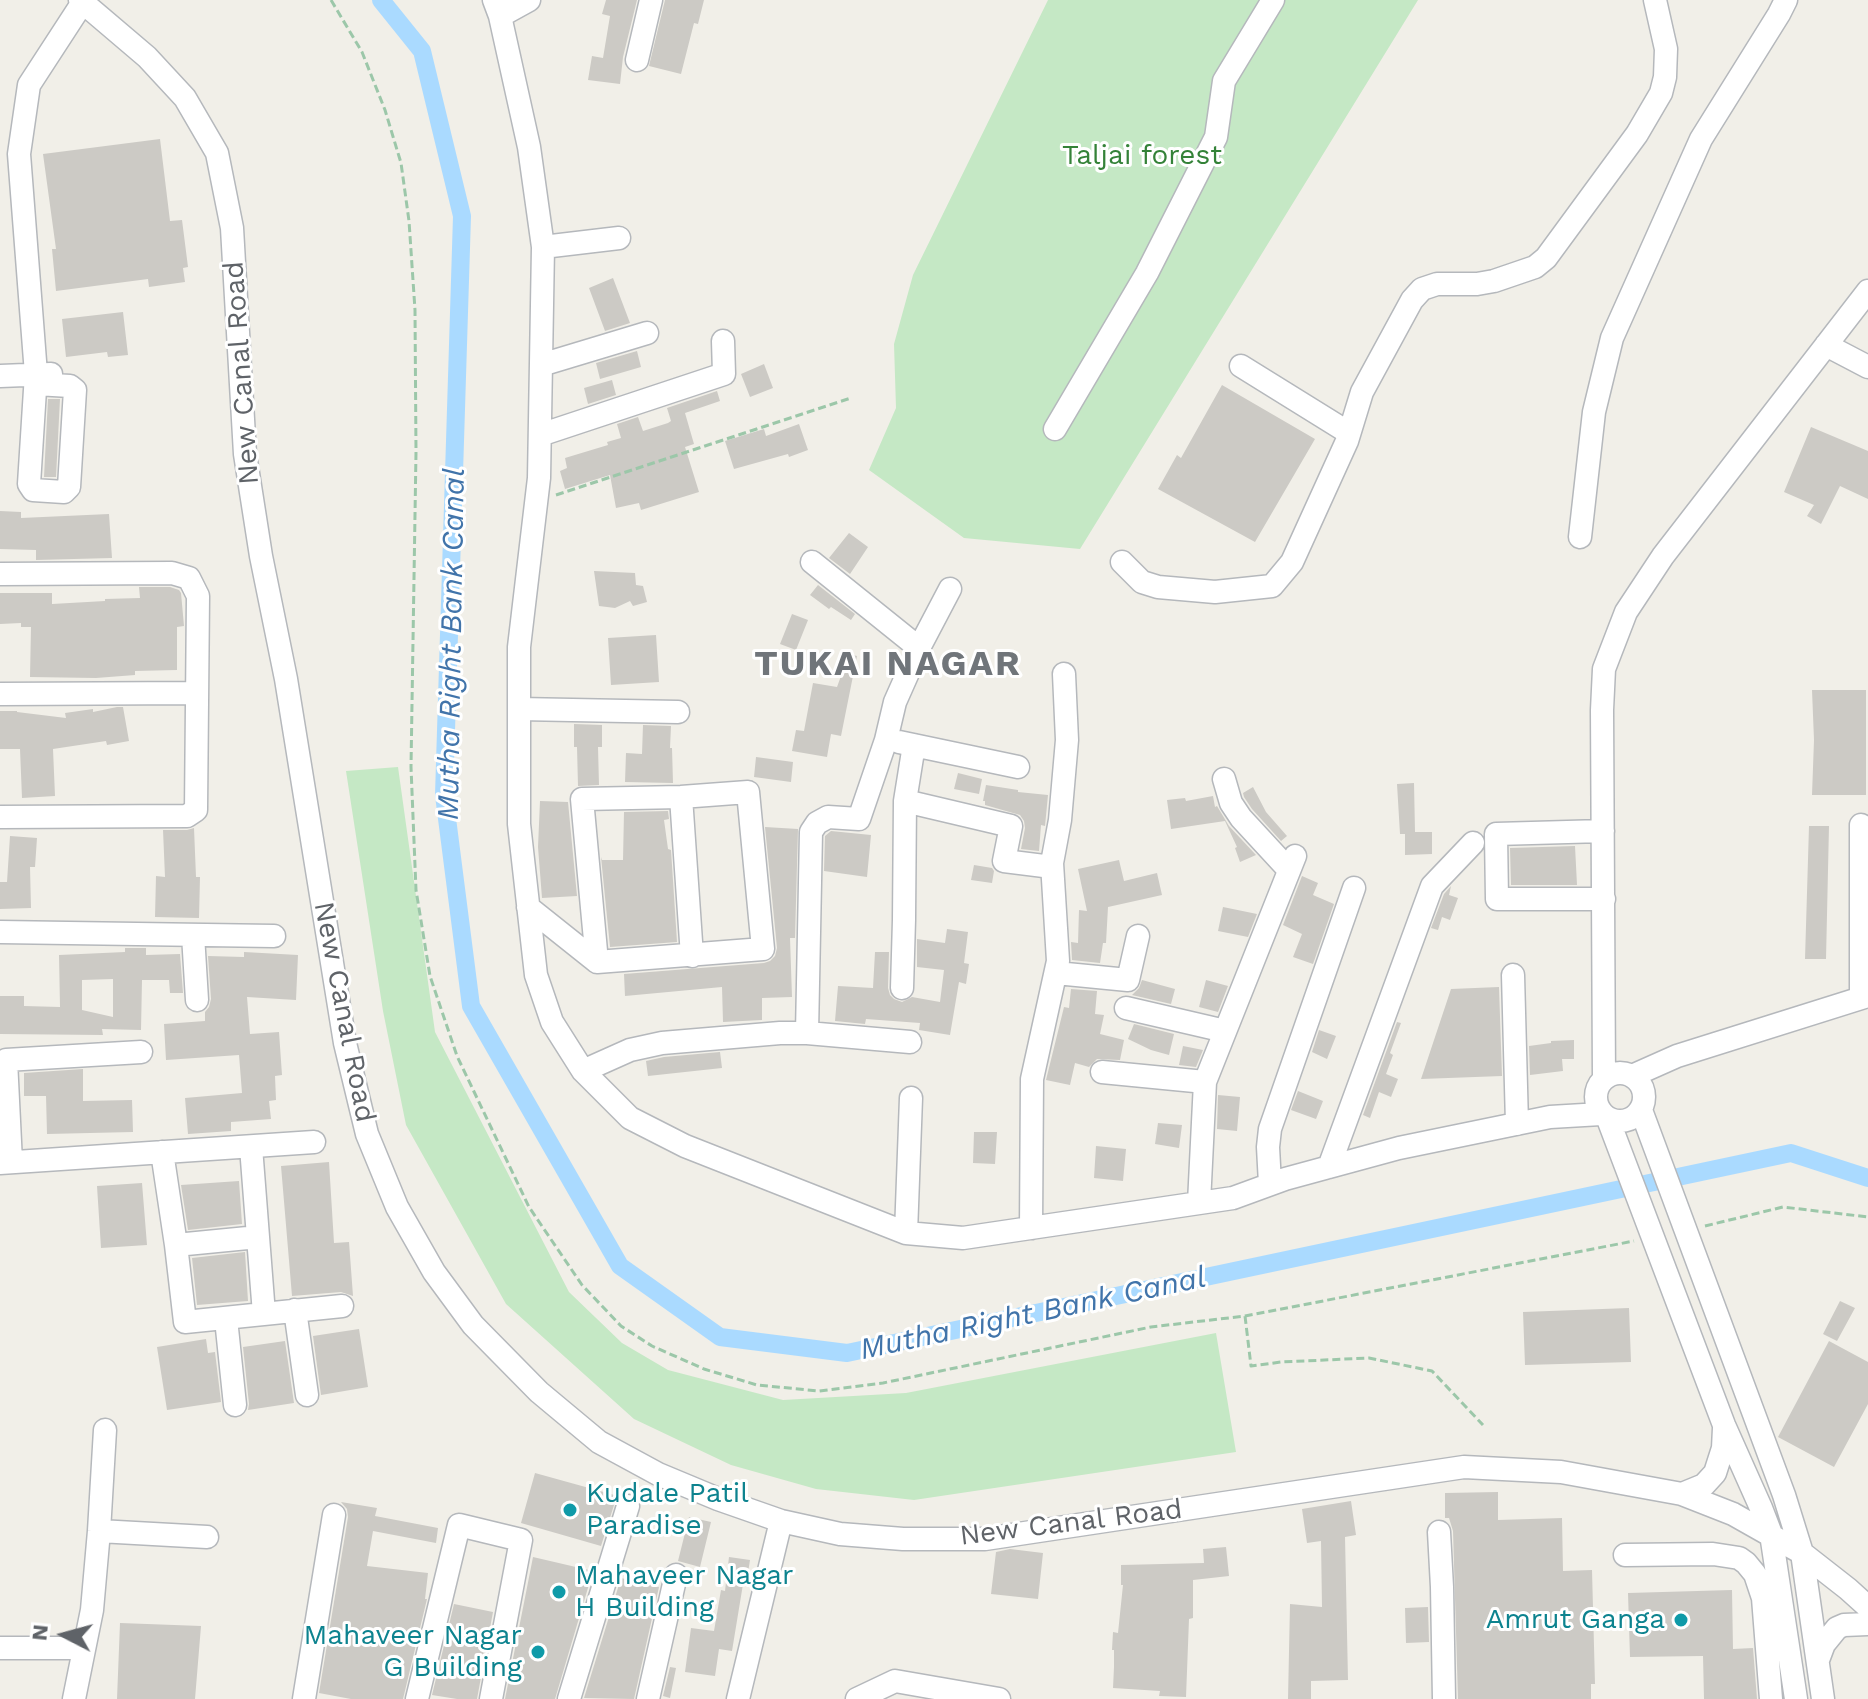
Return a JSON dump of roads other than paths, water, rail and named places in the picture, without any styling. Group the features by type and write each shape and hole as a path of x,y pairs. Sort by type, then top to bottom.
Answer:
{"street":[{"path":"529,0 497,8 529,147 543,247 537,501 519,647 519,824 536,975 552,1022 583,1071 630,1118 685,1146 906,1233 963,1238 1233,1198 1270,1184 1399,1148 1622,1099 1677,1056 1865,997 1861,825"},
{"path":"637,60 651,0"},
{"path":"1055,429 1147,273 1216,137 1224,81 1273,0"},
{"path":"1122,562 1142,582 1158,587 1215,592 1272,586 1292,562 1349,433 1362,392 1412,300 1422,289 1437,284 1477,284 1535,267 1546,258 1637,134 1661,93 1665,77 1666,49 1655,0"},
{"path":"1580,537 1594,412 1612,338 1701,139 1786,0"},
{"path":"0,376 36,379 70,386 75,390 69,487 64,492 33,490 29,484 36,379 19,154 29,85 82,1"},
{"name":"New Canal Road","path":"82,1 147,57 185,98 217,153 232,228 245,454 261,556 286,679 345,1043 367,1134 397,1207 434,1272 473,1325 539,1392 599,1442 658,1474 781,1521 840,1534 903,1539 985,1539 1464,1467 1561,1472 1682,1494 1733,1514 1802,1553 1868,1607"},
{"path":"543,247 619,238"},
{"path":"1823,1699 1802,1553 1784,1495 1683,1225 1622,1099 1604,1036 1604,669 1626,612 1663,556 1868,291"},
{"path":"541,365 647,333"},
{"path":"540,435 724,374 723,341"},
{"path":"1826,345 1868,367"},
{"path":"1241,366 1349,433"},
{"path":"36,379 77,374"},
{"path":"812,562 919,648"},
{"path":"0,574 172,573 189,578 198,596 196,810 187,816 0,817"},
{"path":"807,1033 811,832 817,823 828,817 859,819 886,740 895,702 950,589"},
{"path":"1031,1228 1032,1079 1058,961 1052,867 1060,820 1067,740 1064,674"},
{"path":"0,694 197,693"},
{"path":"519,709 678,712"},
{"path":"886,740 1018,767"},
{"path":"902,988 905,801 914,745"},
{"path":"1199,1203 1205,1082 1292,863 1241,818 1231,803 1224,779"},
{"path":"528,907 597,962 763,949 748,792 582,799 597,962"},
{"path":"681,797 692,956"},
{"path":"905,801 1011,826 1004,861 1052,867"},
{"path":"1603,831 1496,834 1497,899 1604,899"},
{"path":"1329,1167 1432,886 1473,843"},
{"path":"1270,1184 1270,1129 1354,888"},
{"path":"0,932 274,936"},
{"path":"193,935 197,1000"},
{"path":"1056,973 1128,980 1138,936"},
{"path":"1513,975 1517,1124"},
{"path":"1126,1008 1225,1031"},
{"path":"583,1071 630,1050 662,1043 780,1033 910,1042"},
{"path":"141,1052 6,1060 5,1162 314,1142"},
{"path":"1102,1072 1205,1082"},
{"path":"906,1233 911,1098"},
{"path":"1622,1099 1617,1140 1724,1425 1771,1534 1796,1699"},
{"path":"251,1147 264,1314"},
{"path":"155,1152 176,1245 185,1322 342,1306"},
{"path":"176,1245 258,1237"},
{"path":"295,1310 307,1395"},
{"path":"226,1319 235,1405"},
{"path":"1682,1494 1704,1485 1715,1473 1723,1448 1724,1425"},
{"path":"74,1699 92,1610 105,1430"},
{"path":"569,1699 628,1506"},
{"path":"304,1699 334,1515"},
{"path":"738,1699 781,1521"},
{"path":"417,1699 459,1525 521,1540 491,1699"},
{"path":"99,1531 207,1537"},
{"path":"1439,1532 1444,1699"},
{"path":"1625,1555 1713,1554 1739,1558 1746,1563 1755,1574 1763,1598 1771,1699"},
{"path":"648,1699 676,1575"},
{"path":"1818,1660 1824,1644 1837,1628 1868,1624"},
{"path":"0,1648 84,1648"},
{"path":"857,1699 895,1681 999,1699"}],"waterway":[{"name":"Mutha Right Bank Canal","path":"381,0 422,51 462,216 444,795 471,1006 620,1266 720,1337 847,1353 1791,1153 1868,1178"}],"place":[{"name":"Kudale Patil Paradise","path":"570,1510"},
{"name":"Mahaveer Nagar H Building","path":"559,1592"},
{"name":"Amrut Ganga","path":"1681,1620"},
{"name":"Mahaveer Nagar G Building","path":"538,1652"}],"district":[{"name":"TUKAI NAGAR","path":"888,664"}],"park label":[{"name":"Taljai forest","path":"1142,156"}]}
